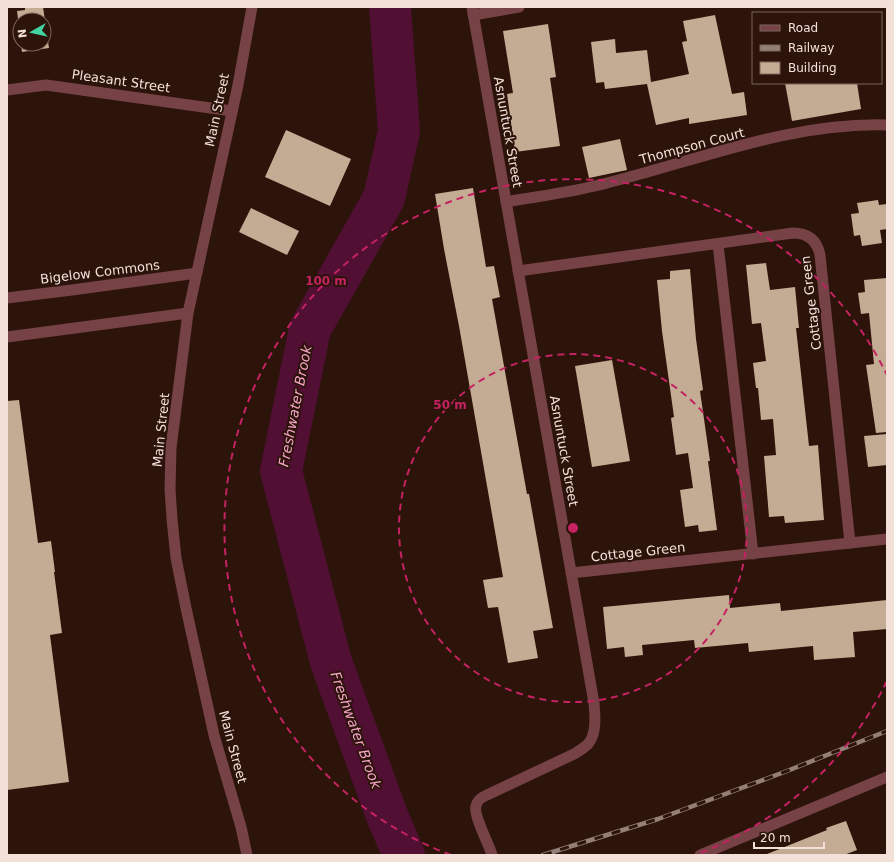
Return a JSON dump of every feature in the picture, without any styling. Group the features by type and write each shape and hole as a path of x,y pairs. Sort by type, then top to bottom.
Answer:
{"street":[{"name":"Main Street","path":"247,855 241,827 214,735 186,608 176,558 172,527 170,489 171,448 188,313 232,111 252,7"},
{"path":"472,11 519,7"},
{"name":"Asnuntuck Street","path":"472,11 594,703 594,725 592,736 586,746 574,754 487,795 478,801 476,806 476,815 492,855"},
{"name":"Pleasant Street","path":"7,90 46,85 232,111"},
{"name":"Thompson Court","path":"506,202 572,191 607,183 694,158 807,131 851,125 887,125"},
{"name":"Cottage Green","path":"518,271 800,233 808,236 818,247 820,255 850,543"},
{"path":"718,244 753,554"},
{"name":"Bigelow Commons","path":"7,298 197,273"},
{"path":"7,337 188,313"},
{"name":"Cottage Green","path":"571,573 887,539"},
{"path":"700,855 887,777"}],"building":[{"path":"25,7 43,7 44,12 17,12 25,10"},
{"path":"715,15 732,94 744,92 747,115 689,124 689,118 656,125 647,84 605,89 604,82 596,83 591,42 615,39 616,53 647,50 651,82 689,74 682,42 687,41 683,21"},
{"path":"548,24 556,77 550,78 560,146 515,152 507,94 513,93 503,31"},
{"path":"785,84 857,84 861,109 792,121"},
{"path":"286,130 351,159 330,206 265,177"},
{"path":"620,139 627,170 589,178 582,147"},
{"path":"473,188 486,267 494,266 500,297 492,299 553,628 533,631 538,658 508,663 498,607 488,608 483,580 503,577 435,194"},
{"path":"878,200 879,205 887,204 887,229 880,230 882,243 862,246 860,235 854,236 851,214 859,213 857,203"},
{"path":"251,208 299,231 287,255 239,232"},
{"path":"766,263 770,290 795,287 799,328 796,328 809,446 818,445 824,520 785,523 784,516 769,517 764,456 776,455 773,419 761,420 758,388 756,388 753,363 766,361 761,323 752,324 746,265"},
{"path":"690,269 696,339 703,390 700,391 710,461 708,461 717,530 699,532 698,525 685,527 680,490 693,488 688,453 676,455 671,418 674,417 662,331 657,280 670,279 670,271"},
{"path":"887,278 887,432 876,433 866,365 874,364 869,313 861,314 858,293 865,292 864,280"},
{"path":"612,360 630,461 592,467 575,366"},
{"path":"19,400 38,543 51,541 62,633 50,635 69,782 7,790 7,401"},
{"path":"887,434 887,465 868,467 864,436"},
{"path":"729,595 730,608 780,603 781,611 887,600 887,629 853,632 855,657 814,660 813,646 749,652 748,643 695,648 694,640 642,645 643,655 625,657 624,647 607,649 603,607"},
{"path":"846,821 857,850 844,855 767,855 827,830 826,828"}],"waterway":[{"name":"Freshwater Brook","path":"390,7 399,131 384,198 310,329 281,471 331,662 388,818 404,855"}],"railway":[{"path":"543,855 658,819 787,771 887,731"}]}
